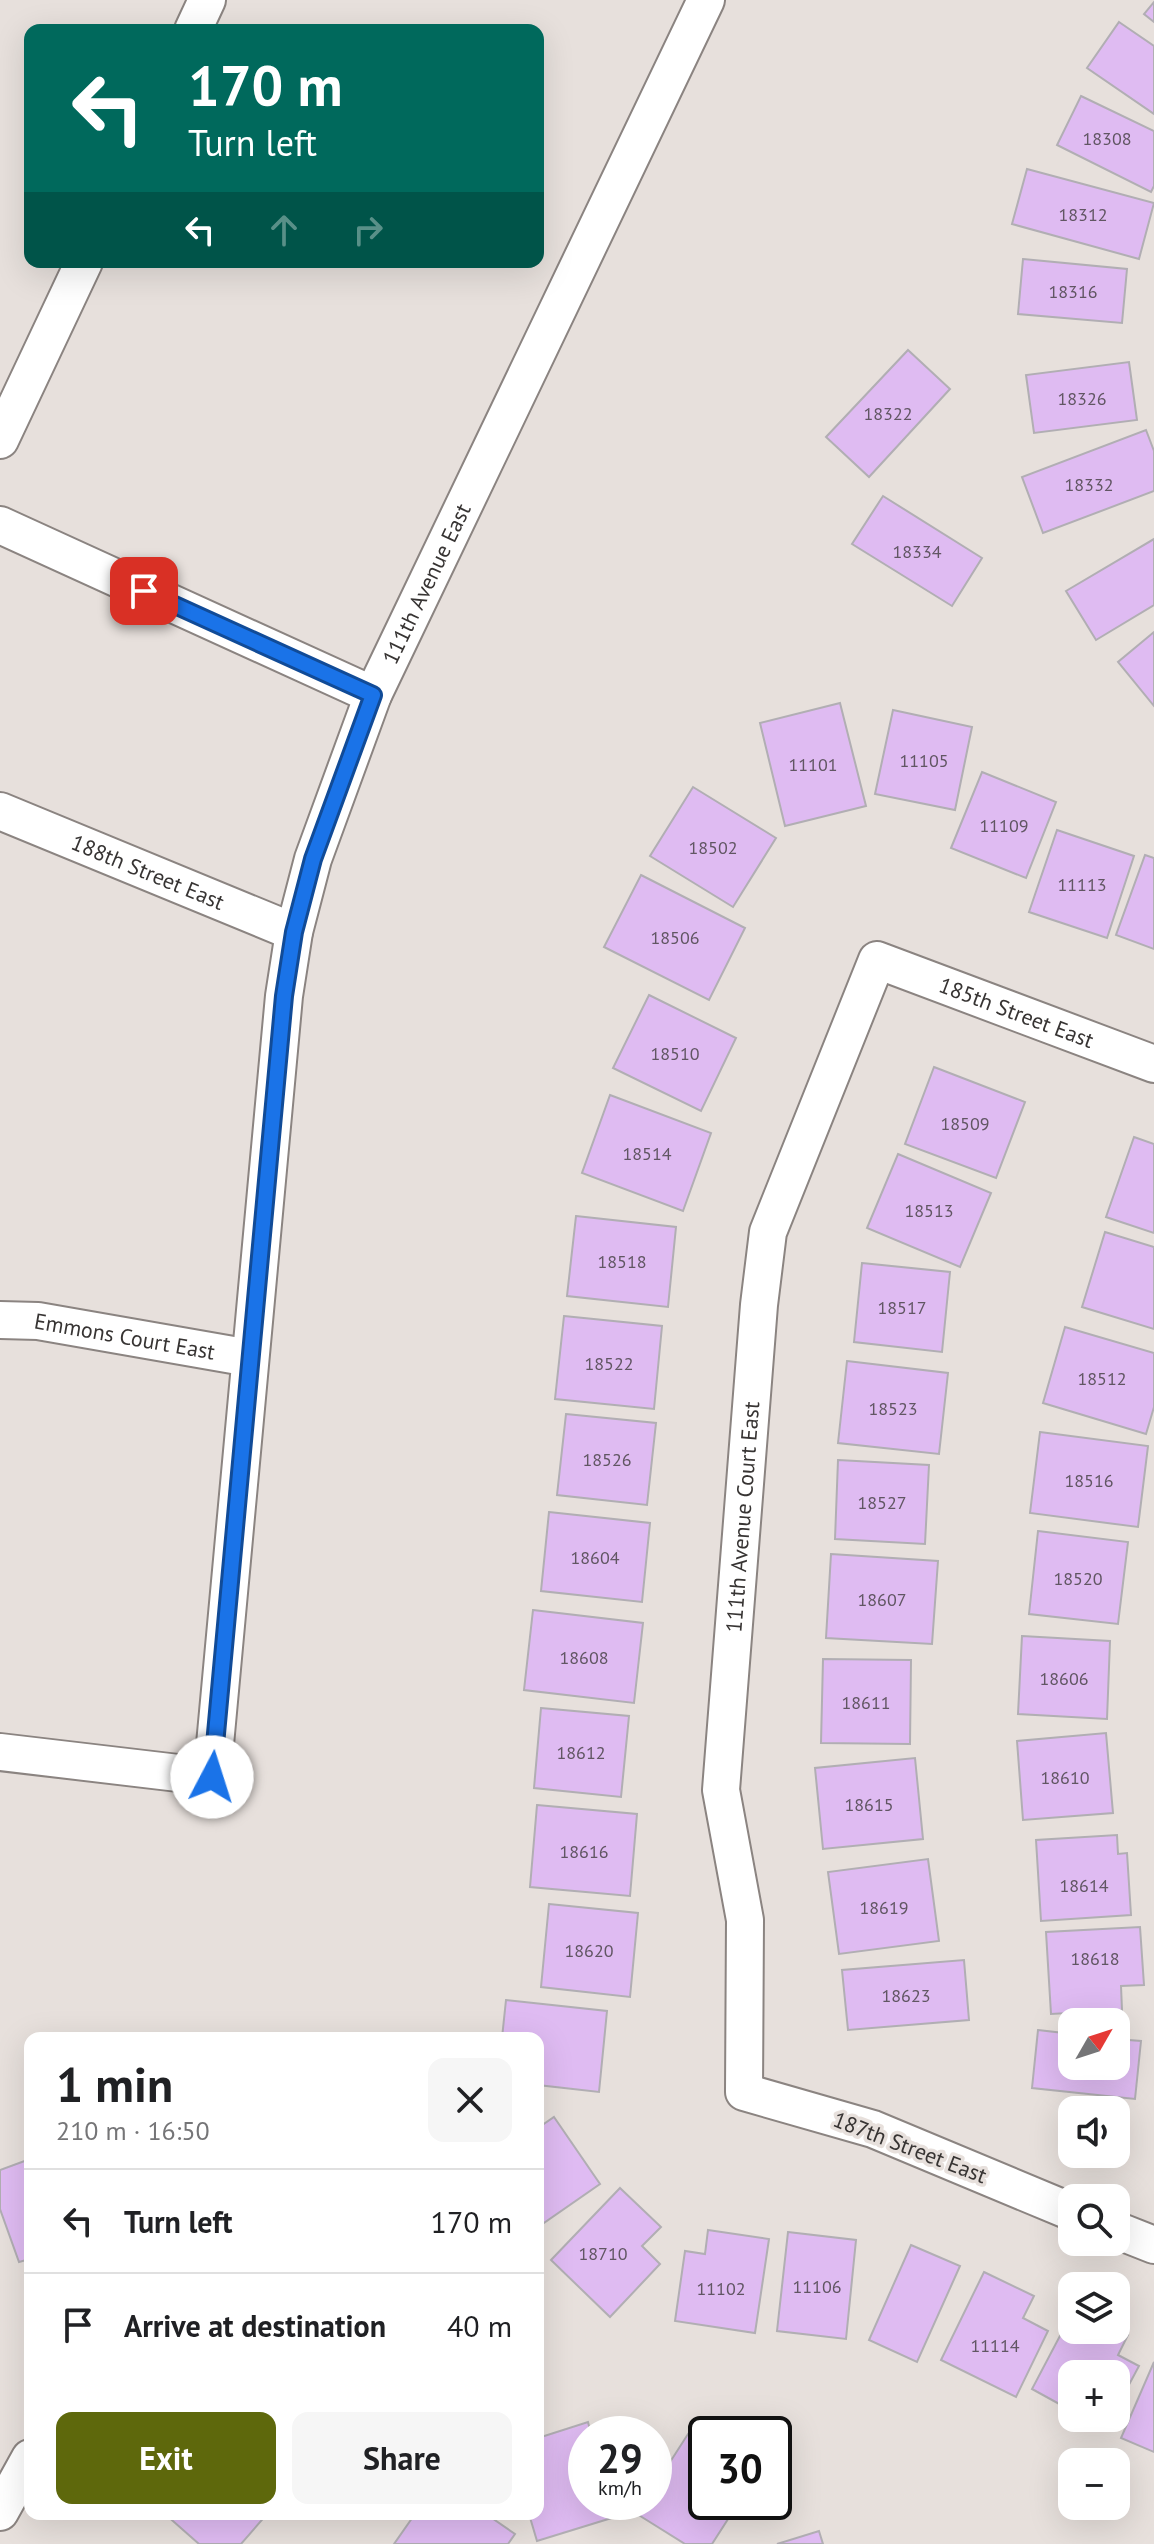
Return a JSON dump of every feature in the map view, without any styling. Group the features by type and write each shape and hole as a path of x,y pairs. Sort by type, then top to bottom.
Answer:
{"street":[{"path":"196,24 207,0"},
{"name":"111th Avenue East","path":"0,1752 212,1777 284,996 294,932 313,859 373,695 706,0"},
{"path":"0,440 81,268"},
{"path":"0,525 373,695"},
{"name":"188th Street East","path":"0,811 294,932"},
{"name":"185th Street East","path":"877,960 1154,1064"},
{"name":"111th Avenue Court East","path":"744,2092 745,1920 721,1790 759,1305 768,1232 877,960"},
{"name":"Emmons Court East","path":"0,1320 38,1321 250,1358"},
{"name":"187th Street East","path":"744,2092 873,2129 1058,2206"},
{"path":"1130,2236 1154,2245"},
{"path":"0,2512 24,2469"}],"building":[{"path":"1154,2 1154,22 1144,14"},
{"path":"1119,22 1154,46 1154,114 1087,68"},
{"path":"1081,96 1154,131 1154,186 1151,192 1057,145"},
{"path":"1027,169 1154,203 1139,259 1012,224"},
{"path":"1023,259 1127,269 1122,323 1018,314"},
{"path":"908,350 950,389 869,477 826,437"},
{"path":"1129,362 1137,420 1034,433 1026,375"},
{"path":"1146,430 1154,451 1154,491 1043,533 1022,477"},
{"path":"883,496 982,558 952,606 852,544"},
{"path":"1154,539 1154,605 1096,640 1066,591"},
{"path":"1154,632 1154,706 1118,662"},
{"path":"840,703 866,806 785,826 760,723"},
{"path":"893,710 972,727 955,810 875,794"},
{"path":"982,772 1056,802 1026,878 951,848"},
{"path":"693,787 776,838 733,907 650,856"},
{"path":"1057,830 1134,856 1107,938 1029,912"},
{"path":"1145,855 1154,858 1154,949 1116,935"},
{"path":"641,875 745,928 709,1000 604,947"},
{"path":"649,995 736,1038 701,1111 613,1068"},
{"path":"934,1067 1025,1102 996,1178 905,1144"},
{"path":"610,1095 711,1133 683,1211 582,1173"},
{"path":"1134,1137 1154,1144 1154,1233 1106,1217"},
{"path":"898,1154 991,1193 960,1267 867,1228"},
{"path":"576,1216 676,1227 668,1307 567,1296"},
{"path":"1105,1232 1154,1247 1154,1329 1082,1307"},
{"path":"862,1263 950,1272 942,1352 854,1342"},
{"path":"564,1316 662,1326 654,1409 555,1399"},
{"path":"1065,1327 1154,1353 1154,1407 1146,1434 1043,1403"},
{"path":"847,1361 948,1373 939,1454 838,1443"},
{"path":"566,1414 656,1423 647,1505 557,1495"},
{"path":"1040,1432 1148,1446 1138,1527 1030,1513"},
{"path":"838,1460 929,1465 925,1544 835,1539"},
{"path":"549,1512 650,1523 642,1602 541,1591"},
{"path":"1038,1531 1128,1542 1118,1624 1029,1614"},
{"path":"831,1554 938,1561 932,1644 826,1638"},
{"path":"533,1610 643,1623 634,1703 524,1690"},
{"path":"1022,1636 1110,1641 1107,1719 1018,1714"},
{"path":"823,1659 911,1660 910,1744 821,1743"},
{"path":"541,1708 629,1716 621,1797 534,1788"},
{"path":"1106,1733 1113,1813 1023,1820 1017,1741"},
{"path":"915,1758 923,1839 823,1849 815,1768"},
{"path":"537,1805 637,1814 630,1896 530,1887"},
{"path":"1117,1835 1118,1854 1127,1853 1131,1915 1041,1921 1036,1840"},
{"path":"928,1859 939,1941 839,1954 828,1872"},
{"path":"549,1904 638,1913 630,1997 541,1987"},
{"path":"1140,1927 1144,1985 1121,1986 1122,2008 1058,2008 1058,2014 1051,2014 1046,1932"},
{"path":"964,1960 969,2020 848,2030 842,1970"},
{"path":"506,2000 607,2011 599,2092 544,2086 544,2032 503,2032"},
{"path":"1038,2030 1058,2032 1058,2080 1130,2080 1130,2040 1141,2041 1135,2099 1130,2096 1032,2088"},
{"path":"554,2117 600,2184 544,2223 544,2124"},
{"path":"24,2161 24,2261 19,2262 0,2209 0,2170"},
{"path":"620,2188 661,2227 642,2246 660,2264 610,2317 551,2260"},
{"path":"708,2230 769,2239 755,2333 675,2321 685,2251 705,2254"},
{"path":"788,2232 856,2240 846,2339 777,2331"},
{"path":"911,2245 960,2266 917,2362 869,2340"},
{"path":"984,2272 1034,2296 1023,2318 1048,2331 1016,2397 941,2360"},
{"path":"1058,2340 1058,2344 1124,2344 1118,2355 1128,2360 1058,2360 1058,2403 1032,2389"},
{"path":"1130,2361 1139,2366 1130,2383"},
{"path":"1154,2362 1154,2452 1121,2438 1124,2432 1130,2432 1130,2417"},
{"path":"568,2428 568,2520 605,2520 537,2541 531,2520 544,2520 544,2436"},
{"path":"688,2434 688,2520 727,2520 712,2544 685,2544 647,2520 672,2520 672,2459"},
{"path":"172,2520 262,2520 241,2544 199,2544"},
{"path":"411,2520 495,2520 515,2534 508,2544 394,2544"},
{"path":"819,2531 823,2544 777,2544"}],"route":[{"path":"144,591 373,695 313,859 294,932 284,996 212,1777"}]}
